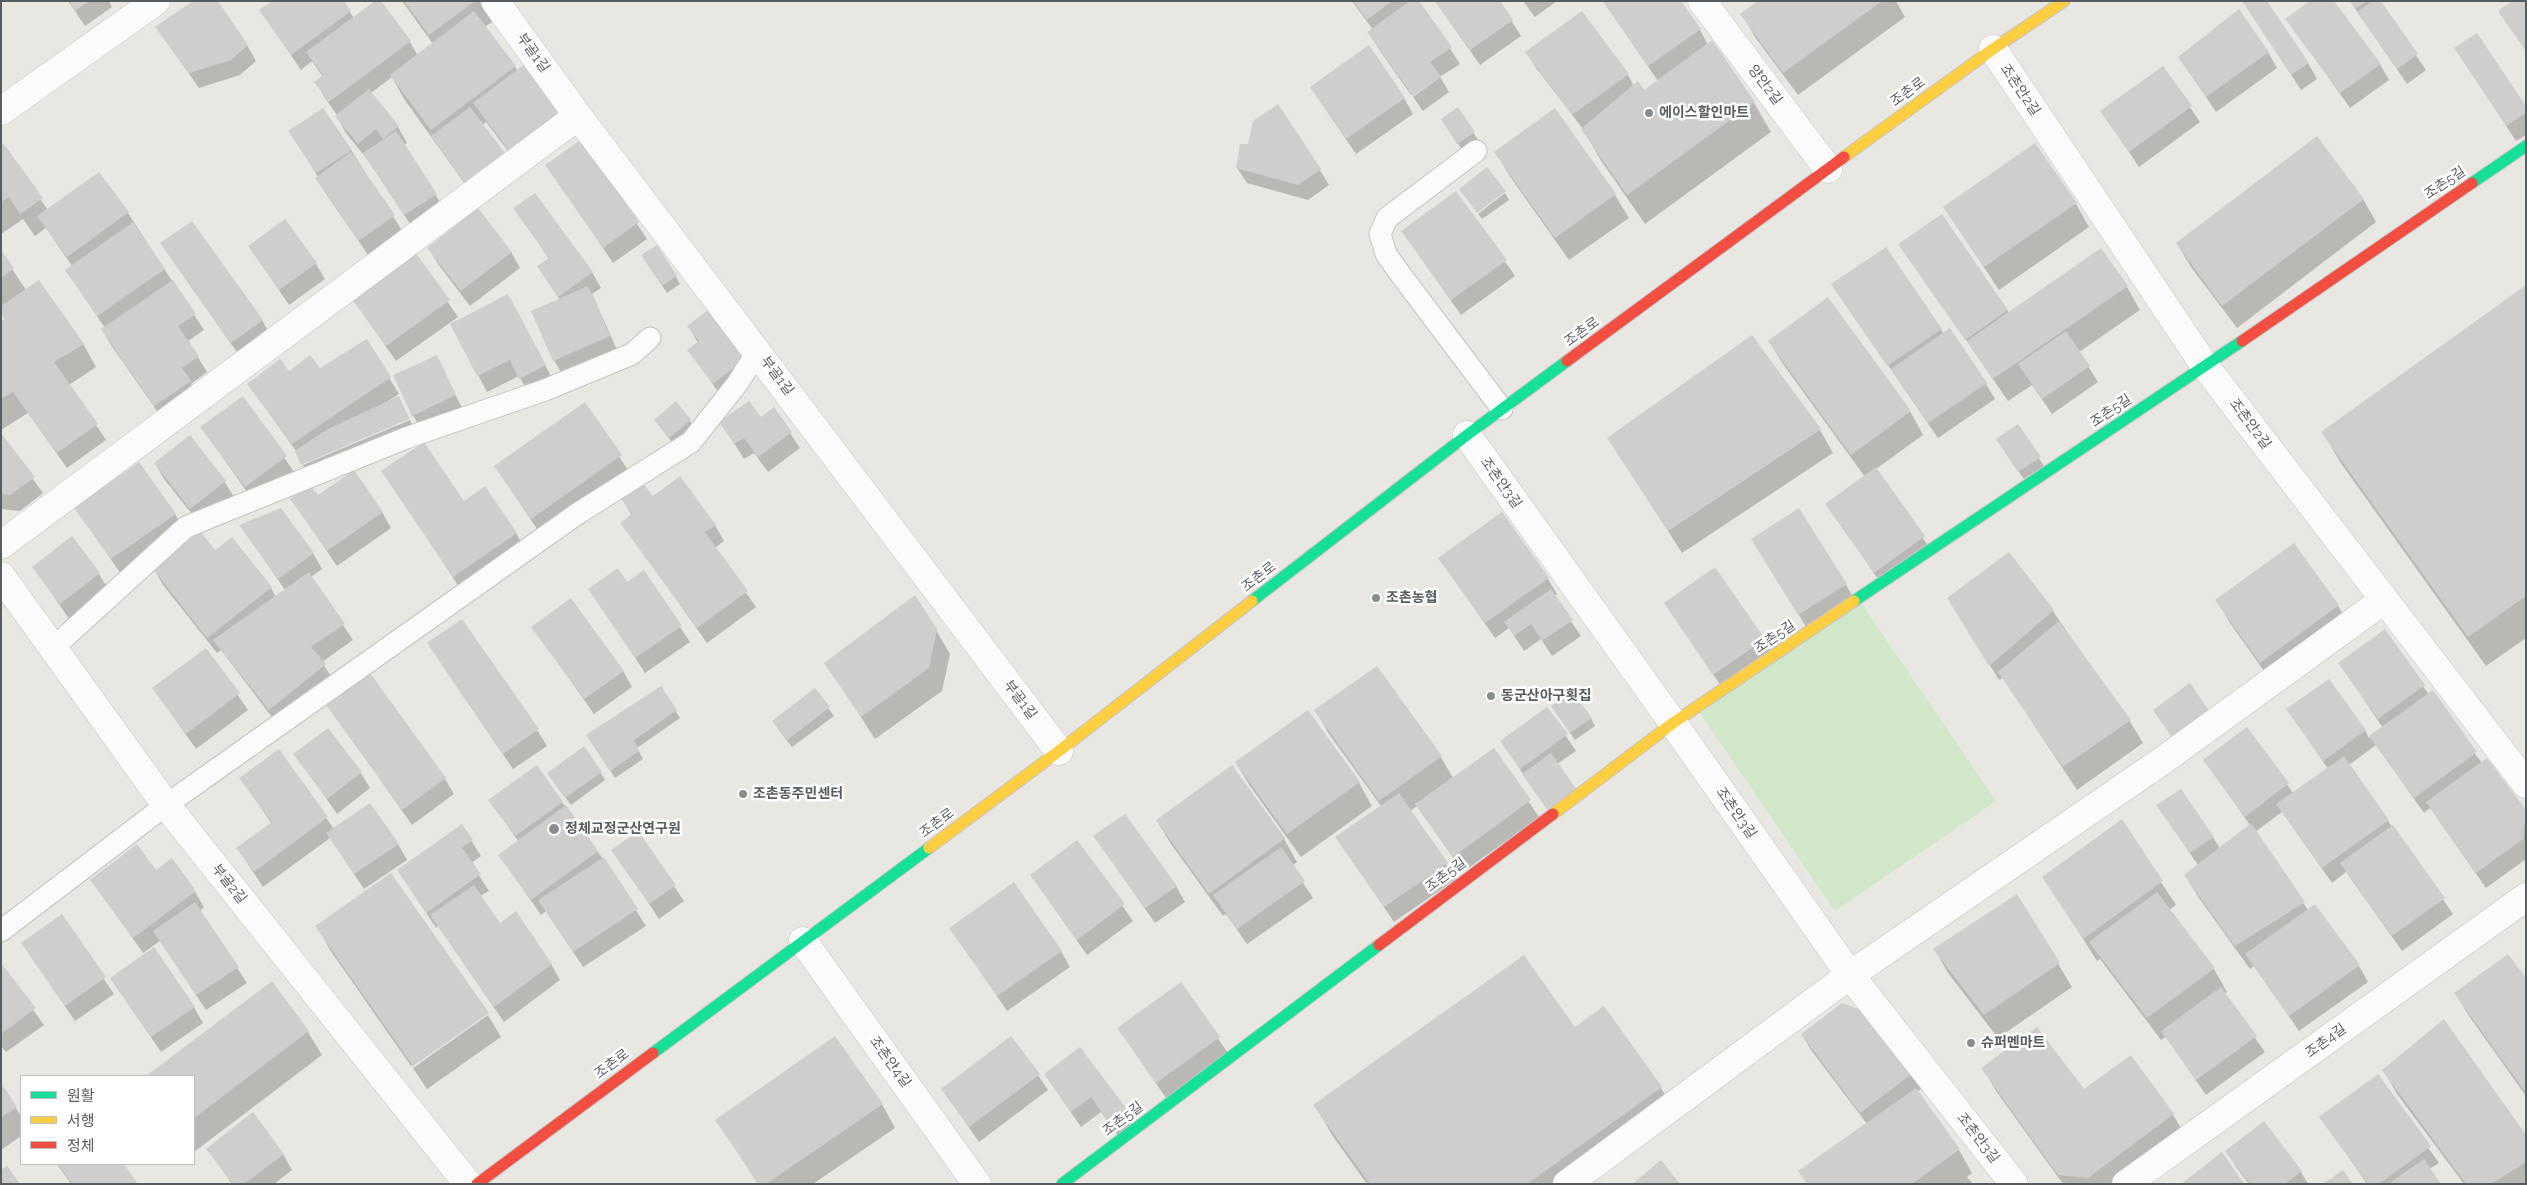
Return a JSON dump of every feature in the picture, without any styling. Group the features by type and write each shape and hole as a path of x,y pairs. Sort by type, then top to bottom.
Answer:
{"street":[{"path":"1,112 156,1"},
{"name":"부골1길","path":"495,1 578,116 758,350 1059,751"},
{"name":"양안2길","path":"1702,1 1828,169"},
{"name":"조촌로","path":"477,1184 1059,751 1467,435 1828,169 2064,1"},
{"name":"조촌안2길","path":"1993,50 2205,366 2526,784"},
{"path":"1,545 578,116"},
{"name":"조촌5길","path":"1062,1184 1673,723 2205,366 2526,146"},
{"name":"조촌안3길","path":"1467,435 1673,723 1850,976 2014,1184"},
{"name":"부골2길","path":"1,576 166,805 468,1184"},
{"path":"1567,1184 1850,976 2162,761 2384,600"},
{"name":"조촌4길","path":"2126,1184 2526,897"},
{"name":"조촌안4길","path":"803,941 977,1184"}],"lane":[{"path":"1476,150 1387,218 1380,234 1386,254 1502,409"},
{"path":"53,648 186,527 406,438 545,390 632,354 650,338"},
{"path":"1,931 166,805 577,514 691,442 737,384 758,350"}],"green space":[{"path":"1861,603 1996,801 1835,911 1700,713"}],"building":[{"path":"69,1 89,1 75,11"},
{"path":"193,1 218,1 248,45 231,60 189,73 155,27"},
{"path":"272,1 344,1 351,11 291,55 259,10"},
{"path":"375,1 381,1 411,41 329,102 314,82 323,75 306,52"},
{"path":"404,1 475,1 429,35"},
{"path":"1353,1 1392,1 1367,20"},
{"path":"1410,1 1419,1 1452,47 1430,62 1441,76 1413,96 1367,32"},
{"path":"1435,1 1500,1 1513,20 1470,50"},
{"path":"1603,1 1681,1 1701,29 1648,66"},
{"path":"1758,1 1882,1 1783,73 1740,14"},
{"path":"2242,1 2267,1 2309,63 2291,75"},
{"path":"2310,1 2334,1 2381,64 2340,93 2285,19"},
{"path":"2350,1 2367,1 2355,9"},
{"path":"2372,1 2381,1 2418,54 2397,69 2357,12"},
{"path":"2512,1 2526,1 2526,51 2498,11"},
{"path":"2239,9 2269,52 2206,97 2178,57"},
{"path":"474,11 516,66 431,130 390,75"},
{"path":"1582,11 1629,74 1572,115 1525,52"},
{"path":"2477,33 2526,106 2526,113 2506,126 2454,48"},
{"path":"1712,40 1755,102 1627,195 1581,129 1638,81 1644,90"},
{"path":"1369,45 1405,98 1346,139 1310,87"},
{"path":"526,63 564,113 511,153 473,103"},
{"path":"2163,66 2192,106 2129,152 2100,111"},
{"path":"369,89 399,126 383,139 376,129 358,144 335,116"},
{"path":"1278,104 1321,169 1298,185 1236,168 1240,144 1248,144 1253,121"},
{"path":"470,107 508,157 468,187 431,136"},
{"path":"1458,107 1475,132 1457,144 1441,119"},
{"path":"323,108 352,150 316,173 288,131"},
{"path":"1555,108 1616,194 1555,238 1494,152"},
{"path":"396,131 437,194 404,215 363,153"},
{"path":"2317,136 2364,199 2222,306 2176,243"},
{"path":"582,139 639,222 603,248 545,165"},
{"path":"2035,143 2077,203 1984,267 1943,207"},
{"path":"4,144 43,198 20,214 9,197 1,202 1,145"},
{"path":"351,152 395,215 359,241 315,178"},
{"path":"1487,167 1506,191 1477,213 1459,189"},
{"path":"99,172 129,212 67,257 37,216"},
{"path":"1456,191 1507,260 1451,300 1401,231"},
{"path":"535,193 593,272 558,297 537,266 549,258 513,208"},
{"path":"478,208 512,252 461,291 427,248"},
{"path":"1942,214 2008,310 1965,340 1898,244"},
{"path":"285,219 317,263 279,290 248,246"},
{"path":"192,221 263,320 231,343 160,243"},
{"path":"133,222 165,269 97,316 65,270"},
{"path":"657,245 677,276 662,286 641,255"},
{"path":"1886,247 1942,329 1887,366 1831,284"},
{"path":"2101,248 2128,286 1993,379 1967,341"},
{"path":"1,250 14,268 1,278"},
{"path":"415,252 450,300 386,346 351,298"},
{"path":"39,280 84,344 54,362 98,424 57,453 13,392 1,399 1,321 5,319 1,314 1,306"},
{"path":"173,280 196,314 178,326 199,356 182,368 191,381 154,406 101,329"},
{"path":"2526,285 2526,596 2468,637 2321,432"},
{"path":"588,286 610,336 553,361 531,311"},
{"path":"508,294 546,365 519,379 510,360 477,376 450,324"},
{"path":"1828,297 1911,411 1851,455 1768,341"},
{"path":"708,310 745,359 713,384 687,350 699,341 687,326"},
{"path":"1950,328 1987,383 1928,423 1891,369"},
{"path":"2066,331 2090,366 2042,399 2018,364"},
{"path":"1752,335 1821,429 1668,531 1607,438"},
{"path":"367,339 391,377 292,444 247,384 280,359 289,371 310,355 320,368"},
{"path":"437,355 456,395 412,416 393,375"},
{"path":"243,396 287,456 245,487 200,427"},
{"path":"399,396 409,419 301,465 295,451 328,429"},
{"path":"676,401 691,420 669,438 654,420"},
{"path":"749,401 761,417 774,407 792,432 758,457 744,438 734,444 719,422"},
{"path":"585,402 622,455 531,519 494,466"},
{"path":"2018,424 2041,457 2018,472 1996,439"},
{"path":"1,433 35,477 10,495 1,494"},
{"path":"190,435 226,481 190,509 154,463"},
{"path":"424,442 464,501 485,486 517,533 453,577 381,471"},
{"path":"139,462 176,514 111,559 74,508"},
{"path":"1876,467 1925,536 1874,573 1825,504"},
{"path":"354,470 383,512 327,551 290,499 310,485 318,495"},
{"path":"680,476 716,525 705,532 748,591 697,628 620,523 632,514 621,499 642,482 653,496"},
{"path":"281,508 314,553 278,579 239,525"},
{"path":"1799,508 1847,584 1798,615 1751,539"},
{"path":"1502,512 1549,578 1485,623 1438,558"},
{"path":"200,531 215,550 232,537 272,587 207,638 153,569"},
{"path":"72,536 100,573 60,604 32,567"},
{"path":"2294,543 2339,605 2260,663 2215,600"},
{"path":"2009,552 2054,610 1989,666 1947,598"},
{"path":"1715,567 1765,639 1713,675 1664,603"},
{"path":"618,568 627,582 644,570 682,626 635,658 588,589"},
{"path":"309,572 345,624 311,647 326,664 269,710 213,640"},
{"path":"1551,589 1573,620 1542,641 1531,624 1514,636 1504,622"},
{"path":"915,595 937,629 929,668 861,717 824,663"},
{"path":"571,598 624,671 584,699 531,627"},
{"path":"462,619 539,729 503,754 427,643"},
{"path":"2059,621 2131,720 2063,767 1998,672"},
{"path":"2385,629 2425,685 2378,719 2338,663"},
{"path":"206,648 240,693 186,734 152,688"},
{"path":"1377,666 1442,756 1379,801 1314,710"},
{"path":"370,673 446,778 402,810 326,705"},
{"path":"2329,679 2366,730 2323,761 2286,709"},
{"path":"2190,683 2210,712 2173,739 2153,710"},
{"path":"661,686 677,710 634,740 639,751 610,771 586,735"},
{"path":"815,688 830,707 787,740 772,721"},
{"path":"2433,690 2477,752 2414,798 2369,736"},
{"path":"1572,691 1592,718 1570,733 1551,706"},
{"path":"1547,707 1568,734 1520,769 1500,741"},
{"path":"1308,710 1360,782 1287,834 1235,762"},
{"path":"2247,727 2289,783 2245,817 2203,760"},
{"path":"328,728 362,772 327,799 293,754"},
{"path":"584,746 602,772 565,798 547,773"},
{"path":"1494,748 1531,800 1453,857 1415,804"},
{"path":"279,749 328,817 254,872 236,848 272,822 239,778"},
{"path":"1551,753 1577,790 1548,811 1522,774"},
{"path":"2344,756 2389,820 2322,868 2276,804"},
{"path":"2487,758 2526,810 2523,839 2476,873 2426,802"},
{"path":"537,765 563,802 515,836 488,800"},
{"path":"1232,765 1285,838 1209,894 1156,820"},
{"path":"2181,789 2214,837 2190,853 2156,805"},
{"path":"1399,793 1448,863 1384,907 1335,837"},
{"path":"370,803 399,844 354,874 326,833"},
{"path":"566,805 598,851 531,900 498,855"},
{"path":"1125,814 1177,886 1145,908 1093,836"},
{"path":"2122,819 2163,881 2083,939 2042,877"},
{"path":"2251,823 2305,902 2235,946 2184,875"},
{"path":"462,824 473,840 462,848 481,874 426,913 397,870"},
{"path":"2393,825 2445,898 2392,936 2340,863"},
{"path":"638,831 676,885 649,904 611,850"},
{"path":"1077,840 1125,904 1077,940 1030,875"},
{"path":"137,844 156,870 172,858 196,891 133,938 90,880"},
{"path":"1281,847 1305,881 1237,929 1213,895"},
{"path":"604,857 638,909 573,952 538,900"},
{"path":"391,873 489,1013 413,1066 315,926"},
{"path":"1014,882 1062,951 997,996 949,928"},
{"path":"474,885 500,923 516,911 552,964 494,1007 430,915"},
{"path":"2157,892 2215,968 2147,1018 2089,942"},
{"path":"2017,894 2060,963 1984,1015 1933,949"},
{"path":"195,902 239,967 196,995 153,931"},
{"path":"2315,904 2360,965 2289,1016 2245,954"},
{"path":"62,914 106,977 65,1006 21,943"},
{"path":"154,947 195,1007 151,1037 110,978"},
{"path":"2508,954 2526,978 2526,1093 2454,993"},
{"path":"1524,955 1575,1027 1604,1006 1662,1087 1527,1184 1370,1184 1313,1105"},
{"path":"1,963 36,1008 1,1034"},
{"path":"272,981 309,1031 195,1117 195,1075 147,1075"},
{"path":"1181,982 1220,1037 1156,1083 1117,1028"},
{"path":"2221,987 2257,1036 2196,1080 2161,1031"},
{"path":"1842,1003 1867,1012 1913,1073 1860,1113 1801,1034"},
{"path":"2444,1019 2526,1135 2526,1162 2491,1184 2466,1184 2382,1070"},
{"path":"2037,1027 2084,1089 2131,1055 2174,1114 2088,1178 2058,1175 1981,1068"},
{"path":"835,1036 883,1104 766,1184 759,1184 715,1120"},
{"path":"1011,1036 1040,1074 969,1127 941,1089"},
{"path":"1080,1047 1126,1108 1108,1121 1091,1097 1071,1112 1044,1074"},
{"path":"2378,1074 2431,1146 2379,1184 2368,1184 2319,1117"},
{"path":"1,1083 17,1107 1,1118"},
{"path":"1916,1088 1960,1149 1912,1184 1807,1184 1798,1171"},
{"path":"253,1112 284,1154 244,1184 233,1184 206,1149"},
{"path":"2264,1121 2302,1171 2285,1184 2250,1184 2225,1151"},
{"path":"2222,1152 2244,1184 2181,1184"},
{"path":"2424,1159 2441,1184 2388,1184"},
{"path":"1661,1160 1680,1184 1632,1184"},
{"path":"59,1165 125,1165 138,1184 72,1184"},
{"path":"7,1166 20,1184 1,1184 1,1170"},
{"path":"2343,1170 2353,1184 2323,1184"}],"traffic: fast":[{"path":"2472,183 2526,146"},
{"path":"1854,601 2242,341"},
{"path":"1252,601 1467,435 1567,361"},
{"path":"653,1053 929,848"},
{"path":"1062,1184 1379,945"}],"traffic: slow":[{"path":"1844,157 1993,49 2064,1"},
{"path":"929,848 1059,751 1252,601"},
{"path":"1553,814 1673,723 1854,601"}],"traffic: jam":[{"path":"1567,361 1844,157"},
{"path":"2242,341 2472,183"},
{"path":"1379,945 1553,814"},
{"path":"477,1184 653,1053"}],"place":[{"name":"에이스할인마트","path":"1649,113"},
{"name":"조촌농협","path":"1376,598"},
{"name":"동군산아구횟집","path":"1491,696"},
{"name":"조촌동주민센터","path":"743,794"},
{"name":"정체교정군산연구원","path":"554,829"},
{"name":"슈퍼멘마트","path":"1971,1043"}]}
